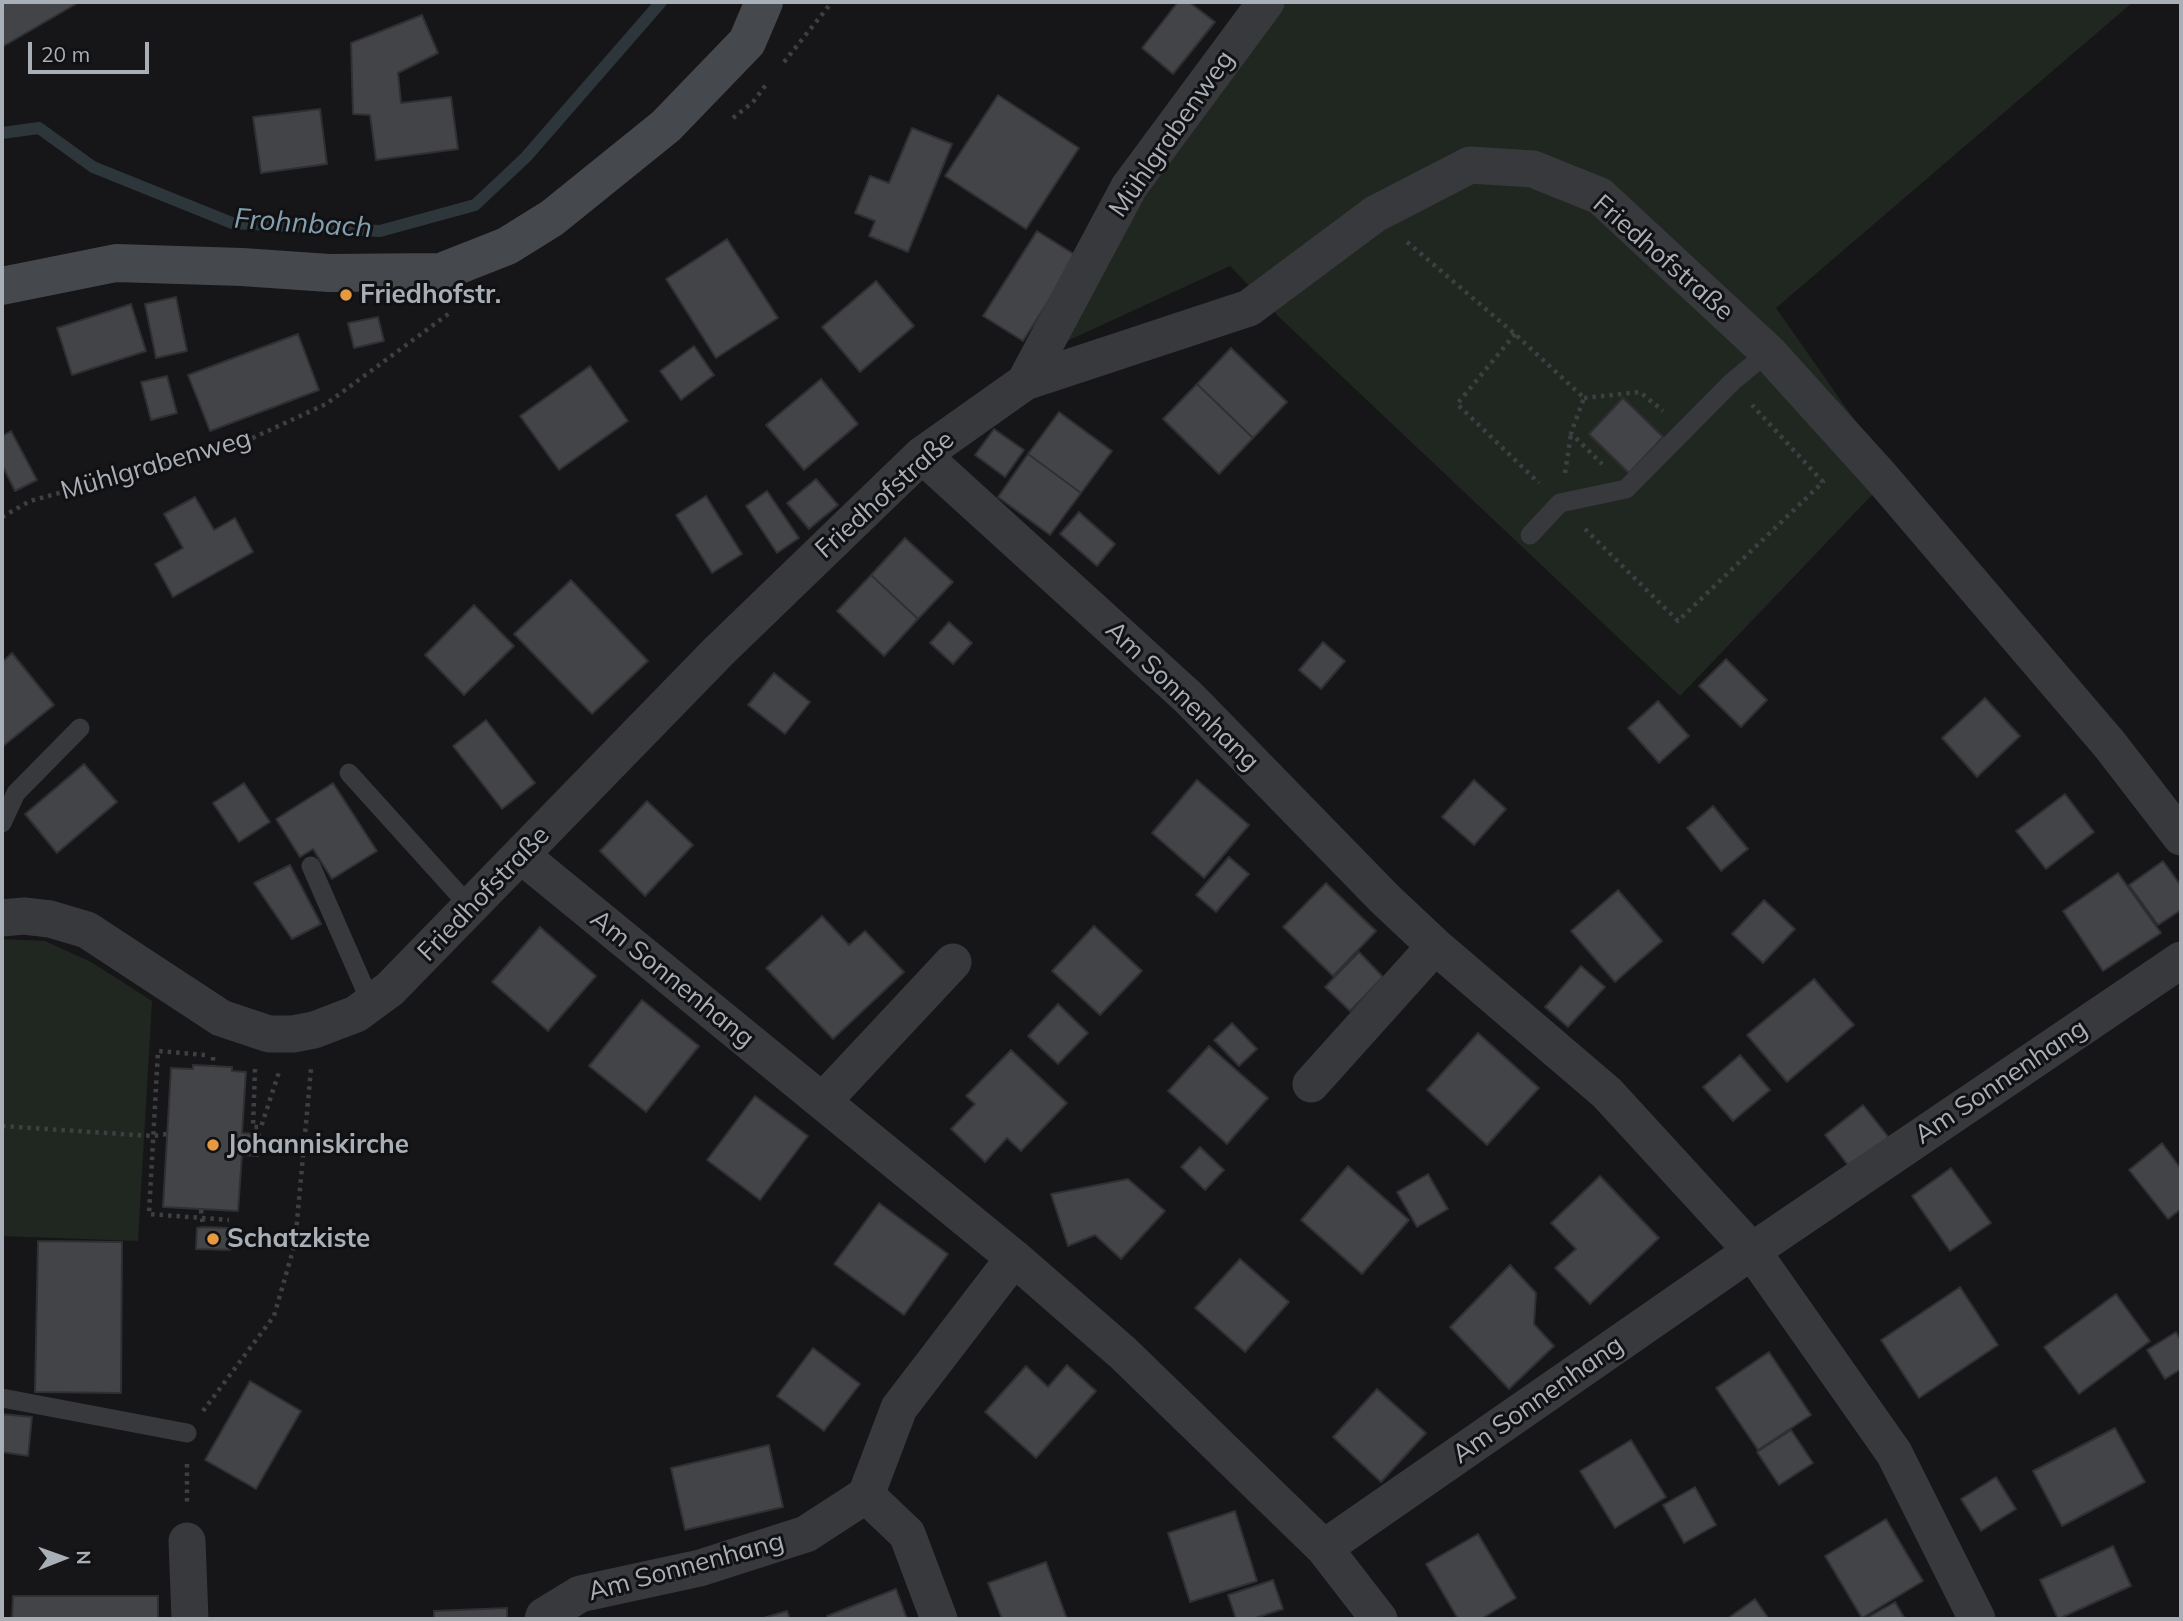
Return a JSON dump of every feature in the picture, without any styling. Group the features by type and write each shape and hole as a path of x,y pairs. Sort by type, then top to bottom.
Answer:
{"street":[{"path":"3,277 116,263 329,273 441,272 507,246 552,218 666,126 747,42 764,2"},
{"name":"Mühlgrabenweg","path":"1025,382 1129,187 1266,2"},
{"name":"Friedhofstraße","path":"2,918 24,916 50,919 87,930 220,1018 269,1034 293,1034 314,1030 356,1014 390,989 718,652 922,455 1025,382 1249,308 1375,214 1470,165 1533,169 1600,197 1768,352 1882,478 2110,745 2181,837"},
{"name":"Am Sonnenhang","path":"922,455 1189,698 1376,890 1435,946 1607,1093 1752,1251 1894,1453 1977,1619"},
{"name":"Am Sonnenhang","path":"522,856 1014,1258 1123,1353 1324,1548 1379,1619"},
{"path":"1311,1084 1435,946"},
{"name":"Am Sonnenhang","path":"1324,1548 1752,1251 2181,960"},
{"path":"823,1101 953,962"},
{"path":"939,1619 907,1534 866,1495 898,1408 1014,1258"},
{"name":"Am Sonnenhang","path":"543,1619 580,1594 700,1568 806,1534 866,1495"},
{"path":"187,1541 190,1619"}],"lane":[{"path":"1530,536 1560,503 1626,489 1732,382 1768,352"},
{"path":"2,823 16,793 80,728"},
{"path":"349,773 471,908"},
{"path":"311,866 371,1003"},
{"path":"2,1398 187,1433"}],"path":[{"path":"1375,214 1515,334 1584,398 1640,392 1685,428"},
{"name":"Mühlgrabenweg","path":"2,517 30,501 244,442 326,404 447,314"},
{"path":"1584,398 1572,433 1626,489"},
{"path":"187,1541 187,1433 274,1315 295,1243 314,1030"},
{"path":"213,1066 212,1056 158,1051 149,1214 229,1220"},
{"path":"255,1058 253,1127 261,1127 282,1060"},
{"path":"2,1126 167,1135"},
{"path":"201,1210 203,1227"}],"shaded area":[{"path":"1284,2 2133,2 1776,308 1896,479 1869,498 1680,696 1279,317 1230,266 1065,342 1151,178"},
{"path":"2,939 45,941 91,962 152,1001 138,1241 2,1236"}],"building":[{"path":"2,2 75,2 76,4 2,47"},
{"path":"1178,2 1189,2 1215,22 1173,74 1142,48"},
{"path":"422,15 438,53 398,73 401,103 451,97 458,149 376,160 370,115 353,114 351,43"},
{"path":"998,95 1079,148 1026,229 945,176"},
{"path":"320,109 327,164 261,173 253,117"},
{"path":"912,128 952,144 908,252 869,236 875,221 855,213 870,176 889,183"},
{"path":"1037,231 1077,256 1023,341 983,316"},
{"path":"727,239 778,318 716,358 666,279"},
{"path":"876,281 914,326 860,372 822,327"},
{"path":"176,297 187,351 156,358 145,304"},
{"path":"131,304 146,351 72,375 57,328"},
{"path":"378,317 384,341 354,348 348,323"},
{"path":"298,334 319,390 210,431 188,375"},
{"path":"694,346 714,375 681,400 660,371"},
{"path":"1231,348 1287,402 1253,438 1197,384"},
{"path":"590,366 628,421 559,470 520,416"},
{"path":"167,376 177,413 151,420 141,382"},
{"path":"821,379 858,424 804,470 766,425"},
{"path":"1197,384 1253,438 1219,474 1163,419"},
{"path":"1623,398 1663,437 1629,473 1589,434"},
{"path":"1059,412 1112,451 1081,493 1028,454"},
{"path":"994,429 1024,450 1005,477 975,455"},
{"path":"11,431 37,480 15,491 2,465 2,436"},
{"path":"1028,454 1081,493 1050,535 998,497"},
{"path":"816,479 838,505 809,529 787,503"},
{"path":"767,491 799,538 777,553 746,506"},
{"path":"706,496 742,554 712,573 676,515"},
{"path":"195,497 214,530 235,518 253,552 173,597 155,564 183,548 164,514"},
{"path":"1079,512 1115,544 1097,566 1060,534"},
{"path":"905,538 953,582 918,619 871,575"},
{"path":"871,575 918,619 884,656 837,611"},
{"path":"571,580 648,661 592,714 514,634"},
{"path":"474,605 514,646 464,695 425,655"},
{"path":"949,622 972,643 953,664 930,643"},
{"path":"1323,642 1345,661 1321,689 1299,670"},
{"path":"12,653 54,705 2,747 2,662"},
{"path":"1726,659 1767,700 1741,727 1699,686"},
{"path":"774,673 810,702 785,734 748,705"},
{"path":"1985,698 2020,736 1977,777 1942,738"},
{"path":"1658,701 1689,736 1659,763 1628,728"},
{"path":"486,720 535,783 502,809 453,746"},
{"path":"84,764 117,802 57,853 25,814"},
{"path":"1197,780 1249,825 1204,878 1152,833"},
{"path":"1474,780 1506,809 1474,845 1442,817"},
{"path":"244,783 270,822 239,842 213,803"},
{"path":"333,783 377,851 332,879 313,849 300,857 276,819"},
{"path":"2065,794 2094,832 2046,869 2016,831"},
{"path":"647,801 693,845 645,896 600,851"},
{"path":"1713,806 1748,849 1721,871 1687,828"},
{"path":"1229,857 1249,874 1216,912 1196,895"},
{"path":"2163,861 2181,886 2181,910 2158,925 2129,885"},
{"path":"290,865 321,924 292,939 254,883"},
{"path":"2118,873 2161,933 2103,971 2063,911"},
{"path":"1326,883 1376,931 1333,976 1283,927"},
{"path":"1618,890 1662,941 1615,982 1571,931"},
{"path":"1764,900 1795,929 1763,963 1732,934"},
{"path":"822,916 849,945 865,931 904,972 833,1039 766,968"},
{"path":"1094,926 1142,971 1100,1015 1052,971"},
{"path":"540,927 596,976 548,1031 492,982"},
{"path":"1359,952 1383,977 1350,1011 1325,987"},
{"path":"1581,966 1605,987 1568,1027 1545,1007"},
{"path":"1814,979 1854,1025 1787,1082 1747,1035"},
{"path":"642,1000 699,1046 646,1112 589,1066"},
{"path":"1058,1004 1088,1033 1058,1064 1028,1036"},
{"path":"1232,1023 1257,1049 1239,1066 1214,1040"},
{"path":"1478,1033 1539,1088 1487,1145 1427,1090"},
{"path":"1209,1046 1268,1098 1227,1144 1168,1091"},
{"path":"1011,1050 1067,1103 1021,1151 1007,1138 985,1162 951,1129 975,1104 966,1096"},
{"path":"1740,1055 1770,1090 1733,1121 1703,1087"},
{"name":"Johanniskirche","path":"193,1065 232,1067 232,1071 246,1072 242,1133 260,1134 258,1156 242,1155 238,1211 163,1207 171,1068 193,1069"},
{"path":"755,1096 808,1136 760,1200 707,1160"},
{"path":"1863,1105 1890,1139 1851,1169 1825,1135"},
{"path":"2162,1143 2181,1169 2181,1209 2168,1219 2129,1170"},
{"path":"1200,1147 1224,1170 1205,1190 1181,1167"},
{"path":"1348,1166 1409,1220 1362,1274 1301,1220"},
{"path":"1951,1168 1991,1223 1950,1251 1912,1196"},
{"path":"1428,1174 1448,1209 1417,1227 1397,1192"},
{"path":"1600,1176 1659,1238 1590,1304 1555,1268 1576,1249 1551,1223"},
{"path":"1128,1179 1165,1211 1121,1259 1095,1235 1068,1246 1051,1194"},
{"path":"879,1203 948,1254 904,1315 834,1264"},
{"name":"Schatzkiste","path":"197,1228 230,1228 230,1250 196,1249"},
{"path":"38,1241 122,1242 121,1393 35,1392"},
{"path":"1240,1259 1289,1302 1245,1352 1195,1308"},
{"path":"1510,1265 1536,1293 1534,1324 1554,1346 1509,1389 1450,1327"},
{"path":"1960,1287 1998,1345 1919,1398 1881,1340"},
{"path":"2116,1294 2150,1341 2079,1394 2044,1347"},
{"path":"2176,1332 2181,1341 2181,1369 2165,1379 2147,1350"},
{"path":"813,1348 860,1384 824,1431 777,1396"},
{"path":"1769,1352 1811,1415 1758,1450 1716,1388"},
{"path":"1067,1365 1096,1391 1036,1458 985,1412 1026,1366 1048,1387"},
{"path":"250,1381 301,1411 256,1489 205,1460"},
{"path":"1377,1389 1426,1433 1381,1482 1333,1437"},
{"path":"2,1414 32,1417 28,1456 2,1452"},
{"path":"2115,1428 2145,1482 2062,1526 2033,1471"},
{"path":"1791,1430 1813,1463 1779,1485 1757,1452"},
{"path":"1631,1440 1666,1497 1615,1528 1580,1471"},
{"path":"769,1445 783,1507 685,1530 671,1468"},
{"path":"1996,1477 2016,1509 1981,1531 1961,1499"},
{"path":"1695,1487 1716,1525 1684,1543 1663,1505"},
{"path":"1235,1511 1257,1581 1190,1602 1168,1533"},
{"path":"1886,1519 1923,1581 1862,1618 1825,1556"},
{"path":"1478,1534 1516,1598 1481,1619 1458,1619 1426,1564"},
{"path":"2113,1546 2131,1586 2058,1619 2040,1580"},
{"path":"1046,1562 1067,1619 1002,1619 988,1583"},
{"path":"1273,1580 1283,1609 1252,1619 1236,1619 1228,1595"},
{"path":"896,1589 907,1619 828,1619 827,1616"},
{"path":"13,1596 158,1596 158,1619 12,1619"},
{"path":"1755,1599 1769,1619 1727,1619"},
{"path":"1895,1602 1905,1619 1865,1619"},
{"path":"507,1608 507,1619 434,1619 434,1611"},
{"path":"787,1611 790,1619 760,1619"}],"waterway":[{"name":"Frohnbach","path":"2,133 39,128 93,167 232,223 380,231 475,205 526,157 661,2"}],"place":[{"name":"Friedhofstr.","path":"346,295"},
{"name":"Johanniskirche","path":"213,1145"},
{"name":"Schatzkiste","path":"213,1239"}]}
